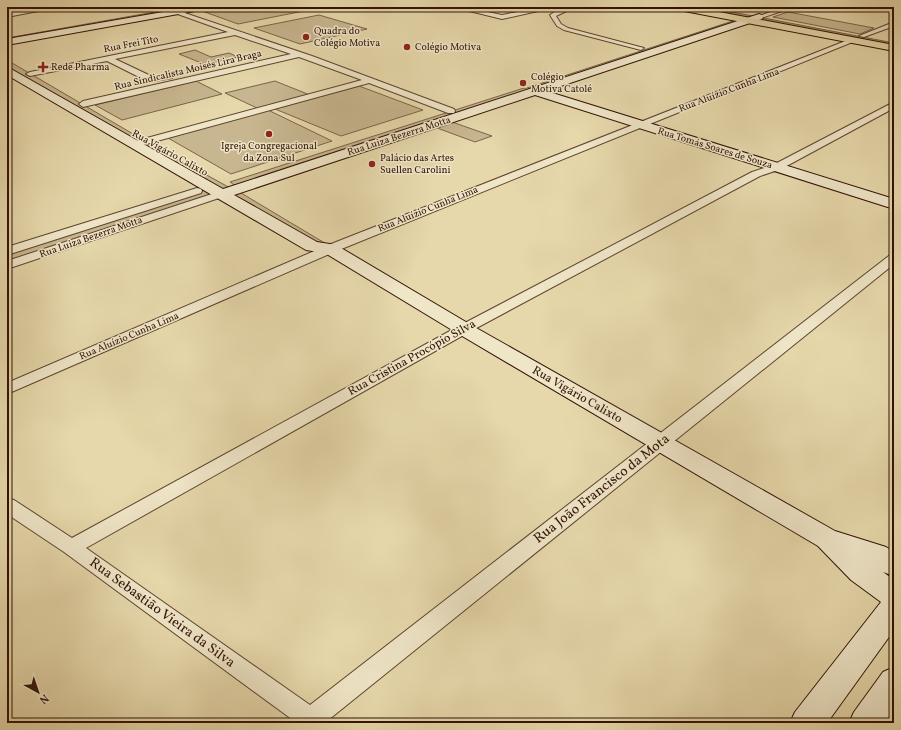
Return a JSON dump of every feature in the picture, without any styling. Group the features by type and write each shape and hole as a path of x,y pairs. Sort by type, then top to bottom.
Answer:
{"main road":[{"path":"679,7 749,17 894,42"},
{"path":"708,7 852,40 894,48"}],"street":[{"path":"7,15 56,7"},
{"path":"7,37 171,9 206,7"},
{"path":"456,7 502,17 553,7"},
{"path":"572,7 561,10 553,15 559,25 566,29 641,51"},
{"name":"Rua Luiza Bezerra Motta","path":"749,17 774,7"},
{"name":"Rua Luiza Bezerra Motta","path":"325,155 451,111 749,17 791,7"},
{"path":"7,42 171,9 235,34 298,54 451,111"},
{"path":"862,36 894,24"},
{"name":"Rua Frei Tito","path":"30,74 235,34"},
{"name":"Rua Aluízio Cunha Lima","path":"7,389 330,249 852,40"},
{"path":"56,75 222,41"},
{"name":"Rua Luiza Bezerra Motta","path":"7,251 222,188 541,89 641,51"},
{"name":"Rua Sindicalista Moisés Lira Braga","path":"83,104 298,54"},
{"path":"107,58 152,80 244,59"},
{"name":"Rua Vigário Calixto","path":"7,61 83,104 141,142"},
{"name":"Rua Vigário Calixto","path":"7,71 141,142 222,188 312,246 330,249 464,329 826,538 876,555 894,565"},
{"path":"141,142 368,81"},
{"name":"Rua Tomás Soares de Souza","path":"541,89 653,119 771,165 894,194"},
{"name":"Rua Tomás Soares de Souza","path":"541,89 639,124 894,204"},
{"path":"830,128 894,95"},
{"name":"Rua Cristina Procópio Silva","path":"71,547 464,329 771,165 894,105"},
{"path":"858,114 872,117"},
{"name":"Rua Luiza Bezerra Motta","path":"7,265 222,188"},
{"name":"Rua João Francisco da Mota","path":"313,721 894,258"},
{"name":"Rua Sebastião Vieira da Silva","path":"7,505 71,547 313,721"},
{"name":"Rua Vigário Calixto","path":"826,538 861,572 894,595"},
{"path":"807,723 894,607"},
{"path":"866,723 894,682"}],"shaded area":[{"path":"227,7 319,8 238,24 202,11"},
{"path":"692,7 706,7 894,43 894,46"},
{"path":"166,10 174,12 7,42 7,38"},
{"path":"788,12 874,28 860,34 773,17"},
{"name":"Quadra do Colégio Motiva","path":"319,15 367,29 300,44 254,28"},
{"path":"739,19 746,20 536,90 527,88"},
{"path":"195,50 211,57 229,53 238,57 204,64 179,54"},
{"path":"7,60 145,141 135,143 7,67"},
{"path":"196,81 222,94 122,120 95,105"},
{"path":"275,81 310,95 259,109 225,93"},
{"path":"359,86 423,110 341,136 275,109"},
{"path":"524,88 531,91 237,187 230,182"},
{"path":"268,110 332,141 231,174 168,138"},
{"path":"452,122 492,136 475,142 437,128"},
{"path":"147,142 232,189 222,192 137,144"},
{"path":"208,189 215,194 7,264 7,253"},
{"path":"236,190 328,245 320,249 223,194"}],"place":[{"name":"Quadra do Colégio Motiva","path":"306,37"},
{"name":"Colégio Motiva","path":"407,47"},
{"name":"Rede Pharma","path":"43,67"},
{"name":"Colégio Motiva Catolé","path":"523,83"},
{"name":"Igreja Congregacional da Zona Sul","path":"269,134"},
{"name":"Palácio das Artes Suellen Carolini","path":"372,164"}]}
